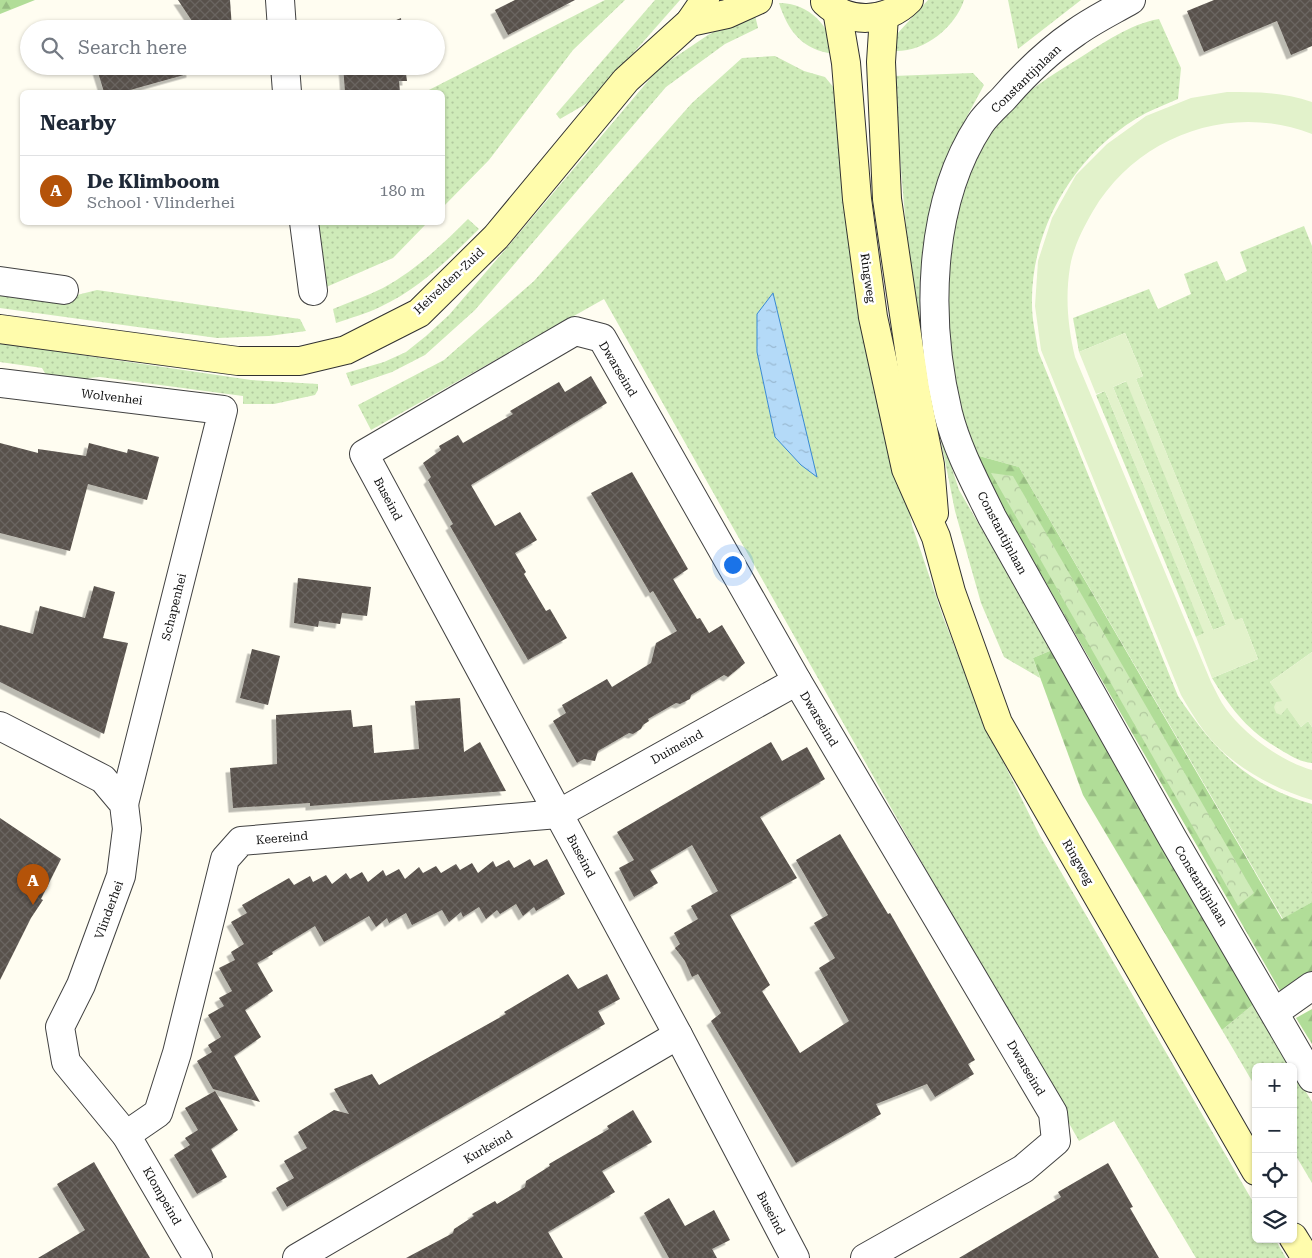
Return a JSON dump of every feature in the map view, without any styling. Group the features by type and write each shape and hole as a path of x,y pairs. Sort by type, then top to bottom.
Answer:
{"main road":[{"name":"Heivelden-Zuid","path":"0,329 238,360 300,362 346,350 419,313 496,237 626,80 690,22 705,0"},
{"name":"Heivelden-Zuid","path":"690,22 727,14 758,0"},
{"path":"830,5 860,18 884,16 903,6 909,0"},
{"name":"Ringweg","path":"830,5 846,63 857,199 873,317 906,469 936,537 952,592 998,723 1252,1164"},
{"name":"Ringweg","path":"884,16 881,62 887,199 905,324 930,465 936,537"},
{"path":"1297,1243 1306,1258"}],"street":[{"path":"280,0 281,20"},
{"name":"Constantijnlaan","path":"1131,0 1074,33 1015,85 980,123 960,161 943,212 935,275 937,343 948,414 970,473 992,517 1172,839 1312,1078"},
{"path":"286,75 287,90"},
{"path":"304,225 313,291"},
{"path":"0,281 64,290"},
{"name":"Dwarseind","path":"364,454 575,331 602,338 796,681 1053,1113 1056,1141 1022,1169 865,1258"},
{"name":"Wolvenhei","path":"0,383 224,410"},
{"name":"Schapenhei","path":"124,804 224,410"},
{"name":"Buseind","path":"364,454 678,1035 795,1258"},
{"name":"Duimeind","path":"558,814 796,681"},
{"path":"0,726 103,779 124,804"},
{"name":"Vlinderhei","path":"124,804 127,830 121,876 81,985 60,1026 66,1062 126,1135"},
{"name":"Keereind","path":"126,1135 158,1113 177,1053 225,859 241,841 558,814"},
{"path":"1275,1012 1312,986"},
{"name":"Kurkeind","path":"297,1258 678,1035"},
{"name":"Klompeind","path":"126,1135 198,1258"}],"green space":[{"path":"0,0 35,0 0,14"},
{"path":"605,0 625,0 573,50 489,160 445,205 445,90 429,90"},
{"path":"655,0 680,0 591,101 560,119 556,114"},
{"path":"928,0 964,0 953,20 936,37 915,48 893,51 897,34"},
{"path":"1008,0 1081,0 1018,49"},
{"path":"779,3 800,7 817,18 828,34 834,54 813,48 798,38 787,22"},
{"path":"754,11 758,28 725,44 666,87 475,310 425,355 392,372 351,386 346,373 384,362 406,352 449,315 659,68 708,35"},
{"path":"1159,19 1181,68 1178,99 1146,113 1121,129 1079,169 1062,194 1049,220 1039,247 1033,276 1033,322 1038,351 1178,696 1205,733 1235,764 1269,787 1312,804 1312,902 1283,919 1019,467 972,454 961,418 953,380 948,341 949,261 956,222 966,185 989,132 1009,108 1056,73 1117,35 1148,21"},
{"path":"775,56 804,71 825,77 835,89 880,374 912,525 943,617 986,727 1040,836 1252,1200 1252,1243 1277,1243 1286,1258 1196,1258 1114,1121 1079,1141 604,299 371,430 358,405 444,360 534,281 692,103 742,58","holes":["757,314 775,437 757,352"]},
{"path":"973,73 984,85 965,120 946,163 924,262 922,346 908,251 893,76"},
{"path":"1227,92 1281,94 1312,102 1312,134 1281,125 1249,122 1218,125 1188,132 1160,145 1134,163 1112,185 1093,211 1076,245 1068,279 1069,324 1075,357 1211,682 1226,709 1254,738 1276,754 1312,770 1312,800 1267,782 1239,765 1214,743 1204,731 1181,695 1041,350 1035,306 1038,261 1052,218 1076,175 1107,144 1146,116 1191,98"},
{"path":"468,219 479,229 421,282 380,307 336,323 333,309 371,294 407,273 438,248"},
{"path":"314,225 425,225 393,258 324,288"},
{"path":"1304,226 1312,246 1312,652 1270,682 1301,727 1308,721 1312,727 1312,763 1284,752 1251,729 1227,701 1212,678 1258,659 1242,618 1235,621 1136,379 1143,376 1125,333 1079,352 1073,318 1149,289 1158,309 1191,294 1184,274 1217,261 1226,281 1247,271 1240,252"},
{"path":"97,290 300,319 306,331 269,336 217,338 0,308 0,291 61,299"},
{"path":"1125,333 1143,376 1136,379 1235,620 1242,618 1258,659 1212,678 1196,637 1204,633 1105,391 1096,394 1079,352","holes":["1126,381 1226,625 1213,630 1113,387"]},
{"path":"0,343 251,380 318,384 318,390 315,395 274,404 243,404 243,396 100,377 89,378 83,383 49,380 42,368 0,362"},
{"path":"1127,381 1226,625 1213,630 1113,387"},
{"path":"1105,391 1205,633 1196,637 1096,395"},
{"path":"938,426 959,490 1052,650 1033,658 1040,678 1004,657 981,603 955,511"},
{"path":"972,454 1019,467 1282,919 1312,902 1312,975 1282,994"},
{"path":"991,473 1013,476 1254,893 1238,906"},
{"path":"1052,650 1255,1003 1222,1030 1083,795 1033,658"},
{"path":"1312,652 1312,727 1308,721 1301,727 1287,708 1281,715 1276,713 1274,707 1276,702 1282,701 1270,682"},
{"path":"1255,1003 1290,1063 1252,1063 1252,1081 1222,1030"},
{"path":"1312,1009 1312,1044 1296,1018"},
{"path":"1297,1077 1312,1102 1312,1183 1297,1158"}],"water":[{"path":"773,293 817,477 801,465 775,437 757,352 757,314"}],"building":[{"path":"178,0 230,0 231,20 191,20"},
{"path":"515,0 575,0 508,35 495,10"},
{"path":"1214,0 1312,0 1312,46 1291,55 1277,21 1204,52 1187,11"},
{"path":"99,75 184,75 130,90 103,90"},
{"path":"344,75 406,75 407,81 399,81 400,90 345,90"},
{"path":"591,376 607,403 471,485 495,526 520,512 537,540 515,553 526,572 524,574 546,611 550,609 567,638 528,660 450,526 453,524 428,480 431,477 423,463 441,450 439,446 458,435 463,443 513,414 510,411 559,382 565,392"},
{"path":"0,443 38,453 38,449 86,456 89,443 127,453 128,449 159,457 147,500 88,484 70,551 0,533"},
{"path":"632,472 688,569 673,579 697,619 700,618 709,633 722,625 745,663 728,677 724,675 691,695 690,699 680,704 676,703 648,719 649,721 641,729 633,734 629,733 598,751 595,761 584,759 577,763 553,721 566,713 562,705 607,679 612,687 651,663 656,643 677,631 653,591 650,593 591,493"},
{"path":"298,578 371,587 367,616 342,613 340,624 319,621 318,627 294,623"},
{"path":"94,586 115,592 103,638 128,643 104,734 0,682 0,625 33,634 40,606 85,618"},
{"path":"252,649 280,656 268,705 240,698"},
{"path":"460,698 464,752 480,742 506,791 310,806 310,803 233,808 230,768 277,764 276,715 351,710 353,727 372,725 374,753 419,749 415,701"},
{"path":"771,742 782,761 807,747 825,779 760,817 797,878 730,915 770,985 762,991 800,1053 849,1021 819,968 835,958 814,923 828,915 796,860 840,834 888,914 890,913 975,1060 968,1064 974,1074 935,1097 927,1084 876,1104 881,1114 796,1163 711,1021 721,1013 698,974 692,977 685,961 675,948 680,944 674,933 698,919 691,906 718,891 692,845 650,870 658,883 634,897 619,868 634,860 617,832"},
{"path":"0,818 61,859 41,899 43,900 31,918 0,980"},
{"path":"530,859 534,866 547,859 565,894 536,911 534,907 523,916 516,904 500,914 497,910 486,919 479,907 463,917 461,912 449,922 442,910 412,925 406,913 389,923 387,918 376,927 369,916 324,942 315,926 272,952 273,954 257,963 273,991 245,1010 261,1037 234,1056 260,1102 213,1089 197,1061 212,1052 208,1045 221,1037 208,1015 224,1006 219,998 232,991 219,968 235,960 231,952 244,944 231,922 247,913 242,905 289,878 294,885 310,876 313,882 326,875 332,884 346,873 350,879 362,872 368,882 383,870 386,876 399,869 405,879 419,867 423,873 436,866 441,873 456,864 460,870 472,863 478,873 493,861 496,867 509,860 514,868"},
{"path":"568,974 578,989 607,974 620,999 598,1011 605,1024 287,1207 276,1188 294,1178 284,1161 307,1148 298,1132 334,1110 349,1114 334,1089 372,1074 379,1085 506,1014 504,1012"},
{"path":"215,1091 238,1130 211,1149 227,1177 197,1194 174,1155 190,1145 185,1138 198,1130 185,1108"},
{"path":"633,1110 652,1142 602,1171 615,1192 548,1232 563,1258 406,1258 453,1233 454,1229 474,1216 472,1214 495,1201 497,1204 525,1187 526,1181 550,1166 549,1164 609,1129 607,1126"},
{"path":"94,1162 150,1258 38,1258 85,1230 57,1184"},
{"path":"1108,1163 1133,1207 1130,1208 1159,1258 959,1258 1061,1197 1058,1192"},
{"path":"669,1198 685,1226 714,1210 730,1240 712,1249 717,1258 669,1258 644,1213"}],"place":[{"name":"De Klimboom","path":"33,905"}]}
